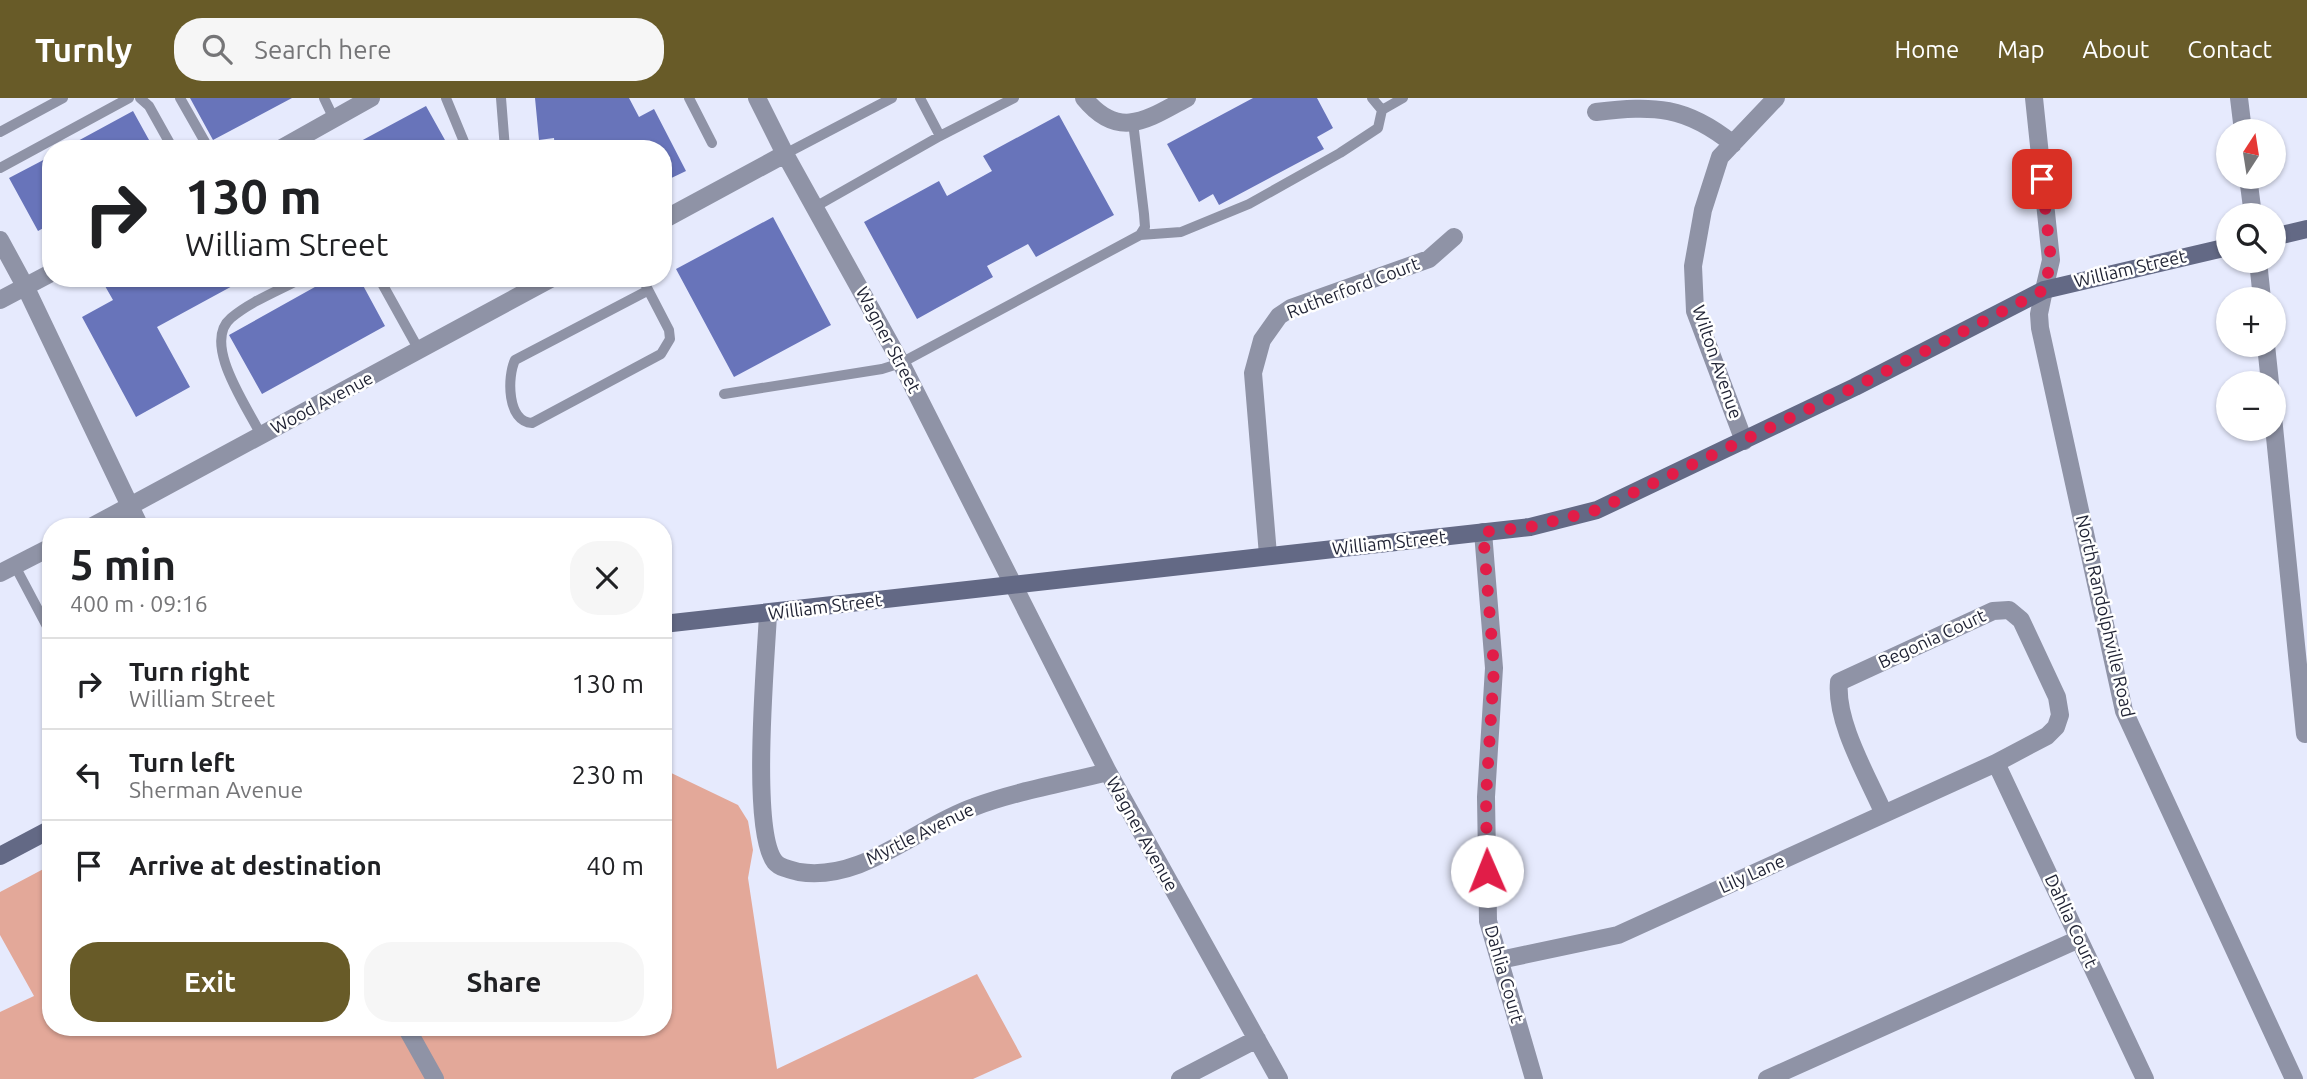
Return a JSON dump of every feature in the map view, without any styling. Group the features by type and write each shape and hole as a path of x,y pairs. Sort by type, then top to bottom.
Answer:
{"main road":[{"path":"2286,234 2307,229"},
{"name":"William Street","path":"672,623 1530,527 1597,510 1744,441 2044,290 2216,250"},
{"path":"0,856 42,834"}],"street":[{"path":"296,140 371,98"},
{"name":"Wagner Street","path":"757,98 785,154 901,363 1014,583"},
{"path":"1084,98 1097,114 1139,123 1188,98"},
{"name":"Wilton Avenue","path":"1744,441 1696,311 1693,266 1707,197 1720,157 1776,98"},
{"name":"North Randolphville Road","path":"2034,98 2051,260 2039,314 2040,328 2124,710 2294,1079"},
{"path":"2239,98 2242,119"},
{"path":"1596,112 1639,107 1674,111 1710,125 1733,144"},
{"path":"672,215 785,154"},
{"name":"Rutherford Court","path":"1268,555 1253,373 1262,340 1279,316 1291,308 1429,259 1454,237"},
{"path":"0,240 25,286 136,518"},
{"path":"0,300 42,278"},
{"name":"Wood Avenue","path":"109,518 419,350 523,287"},
{"path":"2275,441 2306,735"},
{"name":"Dahlia Court","path":"1483,532 1494,668 1486,797 1488,921 1534,1079"},
{"path":"8,570 42,552"},
{"name":"Wagner Avenue","path":"1014,583 1108,772 1279,1079"},
{"name":"Begonia Court","path":"1884,814 1843,720 1837,698 1839,682 1993,611 2009,610 2021,620 2057,697 2060,715 2056,727 2047,736 1996,763"},
{"name":"Myrtle Avenue","path":"768,614 761,790 765,832 775,862 784,868 813,874 850,868 948,817 977,806 1108,772"},
{"name":"Dahlia Court","path":"1996,763 2145,1079"},
{"name":"Lily Lane","path":"1500,960 1618,935 1996,763"},
{"path":"1767,1079 2079,939"},
{"path":"411,1036 435,1079"},
{"path":"1180,1079 1256,1039"}],"lane":[{"path":"0,132 63,98"},
{"path":"52,140 129,98"},
{"path":"140,98 149,106 168,140"},
{"path":"180,98 204,140"},
{"path":"324,98 334,119"},
{"path":"446,98 463,140"},
{"path":"501,98 504,140"},
{"path":"689,98 712,143"},
{"path":"785,154 892,98"},
{"path":"920,98 940,136"},
{"path":"815,207 940,136 1014,98"},
{"path":"1372,98 1382,110"},
{"path":"724,394 882,369 901,363 1140,236 1181,232 1249,204 1340,153 1378,128 1382,110 1402,98"},
{"path":"1133,122 1144,214 1144,227 1140,236"},
{"path":"0,168 42,145"},
{"path":"261,435 222,358 221,333 230,318 286,287"},
{"path":"384,287 419,350"},
{"path":"643,287 643,294 662,315 669,330 670,339 661,354 532,423 520,419 513,405 510,371 515,360 643,294"},
{"path":"8,570 42,621"}],"shaded area":[{"path":"672,773 738,805 748,821 753,850 748,878 777,1069 977,974 1022,1057 973,1079 0,1079 0,1012 34,996 0,935 0,892 42,870 42,1036 672,1036"}],"building":[{"path":"190,98 292,98 213,140"},
{"path":"535,98 629,98 639,117 654,109 670,140 554,138 539,140"},
{"path":"1253,98 1317,98 1333,128 1317,137 1324,149 1219,205 1213,194 1199,202 1167,144"},
{"path":"426,106 445,140 363,140"},
{"path":"133,111 149,140 80,140"},
{"path":"1059,115 1114,215 1036,257 1028,244 987,266 993,277 917,319 864,222 939,181 947,196 992,171 983,156"},
{"path":"672,144 686,171 672,178"},
{"path":"42,161 42,229 38,231 9,178"},
{"path":"773,217 831,325 734,377 676,269"},
{"path":"106,287 230,287 157,327 190,387 136,417 82,317 113,300"},
{"path":"315,287 364,287 385,326 262,394 229,335"}],"route":[{"path":"1487,871 1486,797 1494,668 1483,532 1530,527 1597,510 1855,387 2044,290 2051,260 2042,179"}]}
